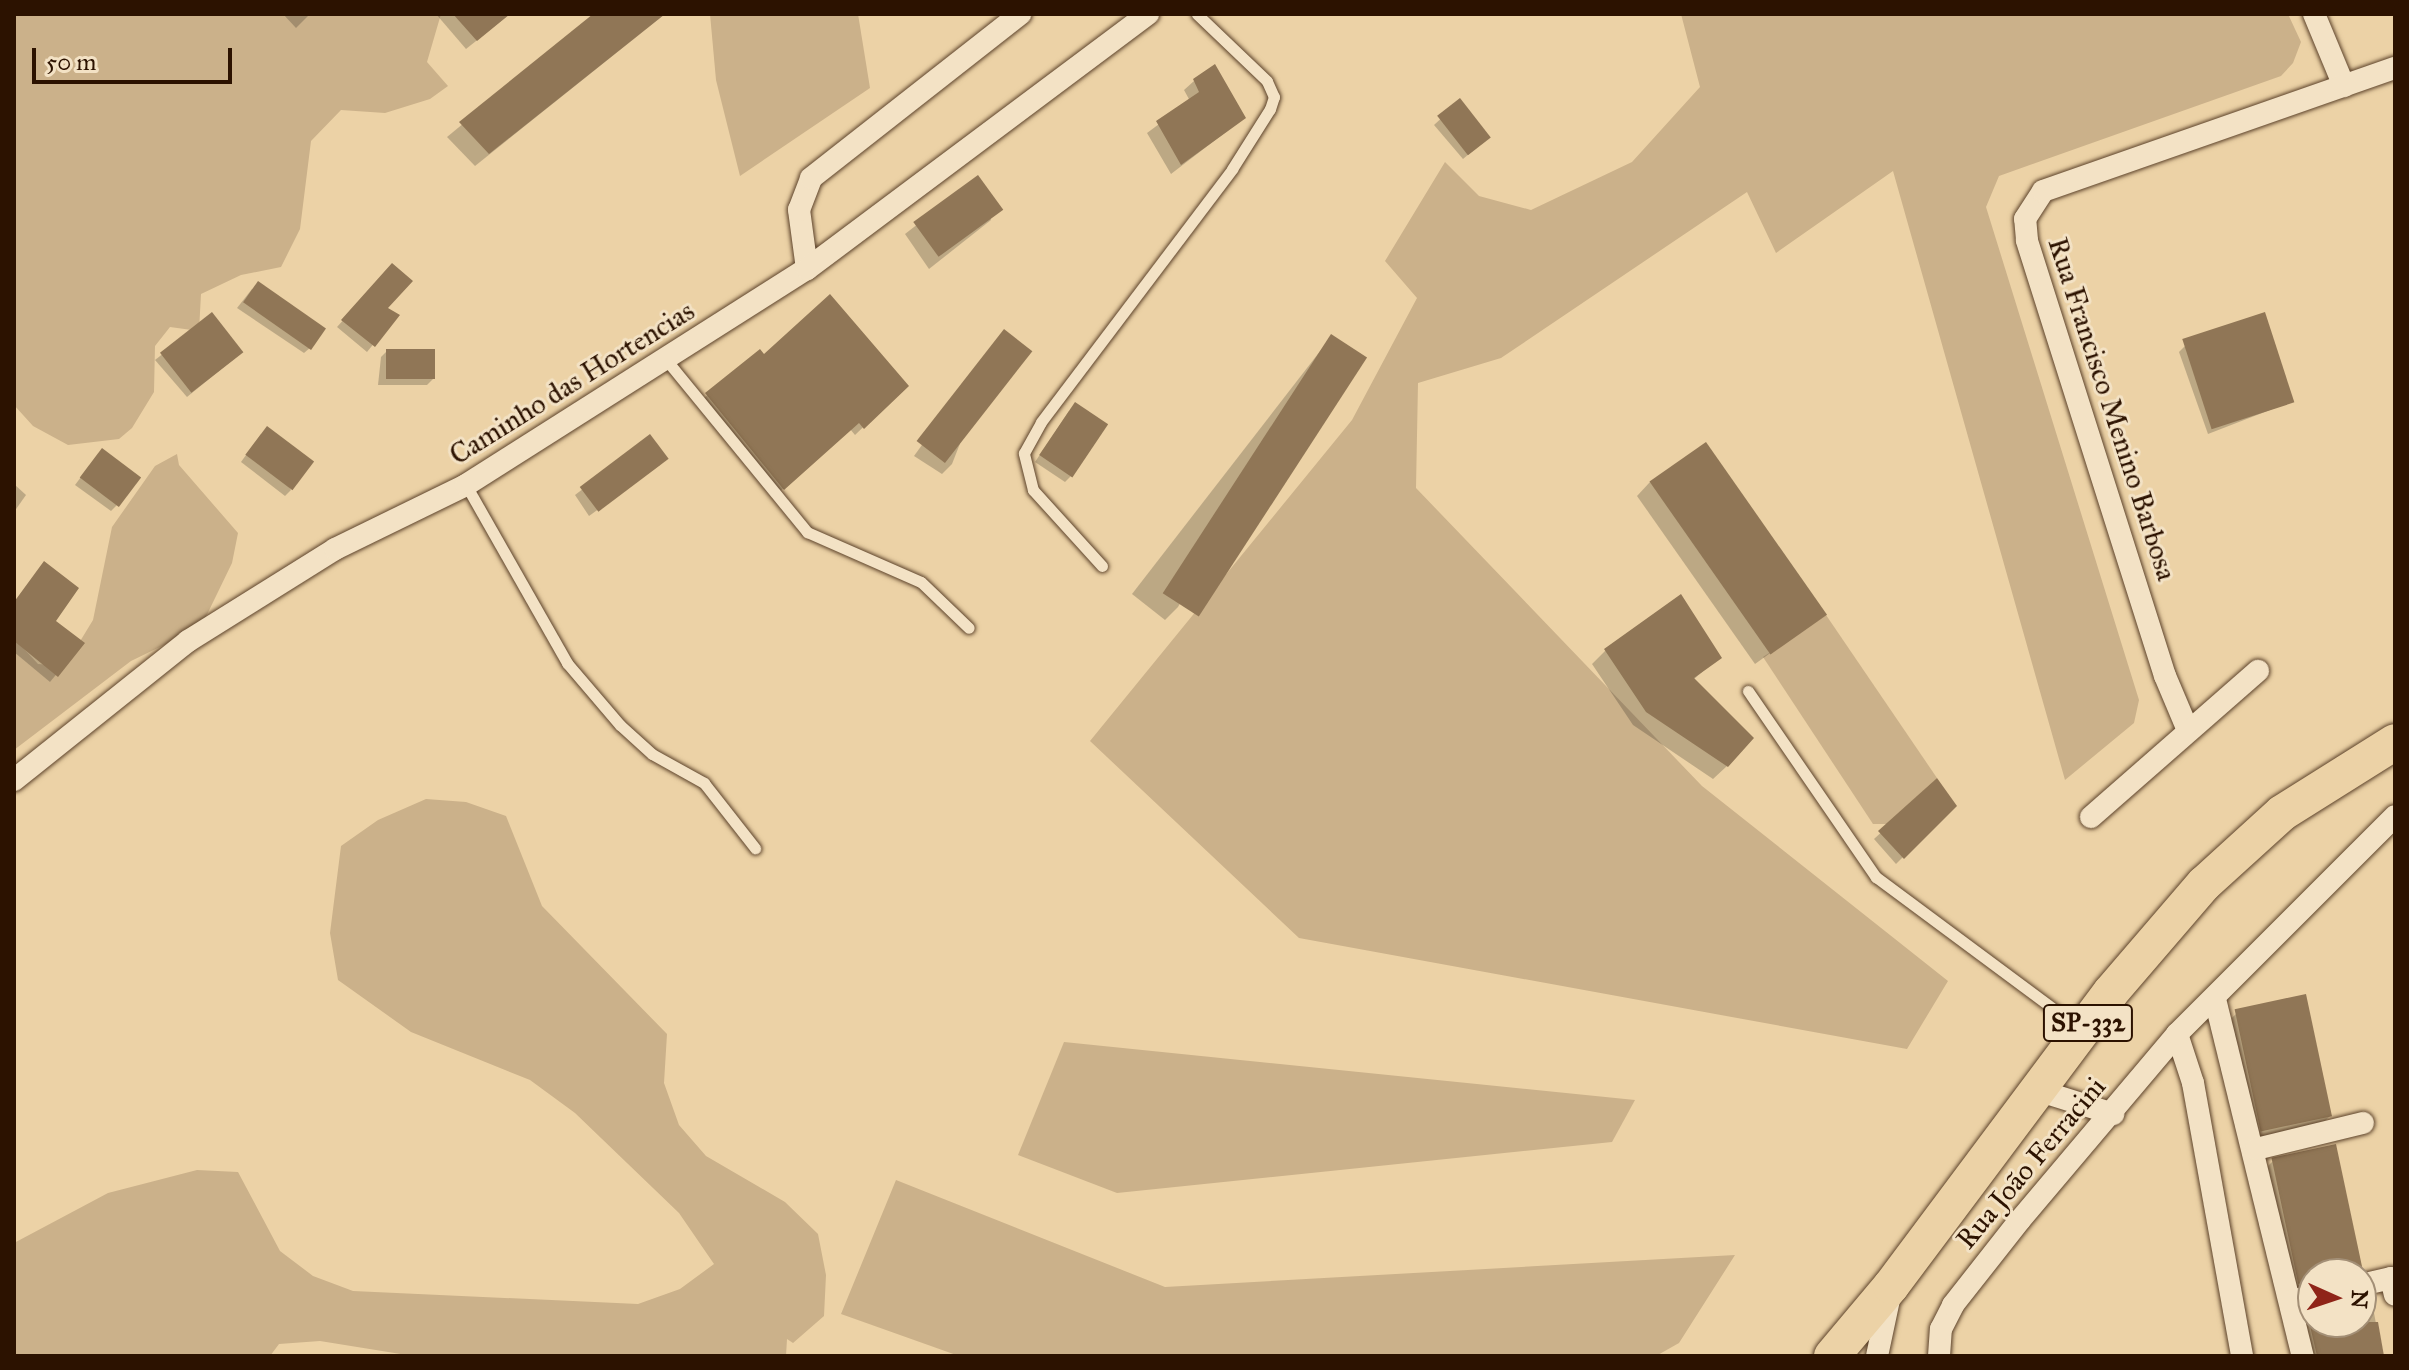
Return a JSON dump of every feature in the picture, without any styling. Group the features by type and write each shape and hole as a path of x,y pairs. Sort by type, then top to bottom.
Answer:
{"main road":[{"name":"SP-332","path":"1832,1356 1891,1286 2082,1030 2204,884 2293,805 2395,742"}],"street":[{"path":"807,269 799,210 811,178 1020,14"},
{"name":"Caminho das Hortencias","path":"14,780 188,641 335,549 466,485 668,362 807,269 1148,14"},
{"path":"2314,14 2344,86"},
{"name":"Rua Francisco Menino Barbosa","path":"2187,728 2146,616 2027,240 2025,219 2043,191 2395,68"},
{"path":"2091,817 2187,728 2258,671"},
{"name":"Rua João Ferracini","path":"1939,1356 1941,1329 1953,1305 2177,1034 2215,999 2303,903 2395,816"},
{"path":"2215,999 2256,1149 2303,1356"},
{"path":"2177,1034 2193,1083 2242,1356"},
{"path":"2037,1090 2113,1114"},
{"path":"2256,1149 2363,1123"},
{"path":"2377,1281 2391,1278 2395,1295"},
{"path":"1877,1356 1891,1286"},
{"path":"2290,1301 2297,1299"}],"lane":[{"path":"1102,566 1033,490 1024,453 1041,422 1137,299 1270,109 1274,97 1267,81 1197,14"},
{"path":"668,362 807,532 921,582 969,628"},
{"path":"466,485 567,663 641,744 704,783 755,848"},
{"path":"1748,691 1876,877 2082,1030"}],"shaded area":[{"path":"14,14 441,14 427,62 448,86 430,99 385,113 341,110 311,141 300,229 281,267 241,275 201,294 199,331 170,327 155,346 154,392 132,428 119,439 68,445 33,426 14,405"},
{"path":"710,14 858,14 870,88 740,176 716,80"},
{"path":"1681,14 2288,14 2301,42 2293,63 2281,76 1999,176 1986,207 2139,700 2134,723 2065,780 1893,171 1776,253 1747,192 1501,358 1418,383 1416,488 1702,786 1948,981 1907,1049 1299,938 1090,741 1352,420 1417,298 1385,261 1445,162 1479,196 1531,210 1632,162 1700,87"},
{"path":"177,454 179,465 238,533 232,563 201,627 131,661 14,750 14,619 15,639 38,664 65,666 93,620 112,527 155,466"},
{"path":"1826,615 1937,778 1887,824 1873,824 1763,657"},
{"path":"426,799 466,802 506,816 542,906 667,1034 664,1083 679,1125 706,1156 785,1202 818,1234 826,1275 824,1316 793,1343 787,1339 786,1356 413,1356 320,1341 279,1344 270,1356 14,1356 14,1243 108,1193 197,1170 238,1172 280,1251 313,1276 353,1291 638,1304 680,1289 714,1264 679,1213 575,1113 530,1080 411,1032 338,980 330,933 341,846 378,820"},
{"path":"1064,1042 1635,1100 1612,1142 1117,1193 1018,1155"},
{"path":"896,1180 1165,1287 1735,1255 1679,1343 1656,1356 959,1356 841,1314"}],"building":[{"path":"453,14 510,14 477,41"},
{"path":"593,14 665,14 489,154 459,122"},
{"path":"1215,64 1246,118 1181,165 1156,121 1199,92 1193,79"},
{"path":"1460,98 1491,137 1468,155 1437,116"},
{"path":"978,175 1003,210 939,257 913,222"},
{"path":"392,263 413,281 388,308 400,315 375,347 341,320"},
{"path":"258,281 326,329 311,350 243,302"},
{"path":"830,294 909,386 864,429 859,423 784,490 705,393 760,349 764,354"},
{"path":"212,312 243,352 191,393 160,353"},
{"path":"2265,312 2294,402 2212,429 2182,339"},
{"path":"1004,329 1032,351 945,463 917,441"},
{"path":"1331,334 1367,357 1199,617 1163,593"},
{"path":"386,349 435,349 435,379 386,379"},
{"path":"1075,402 1108,424 1072,477 1039,455"},
{"path":"267,426 314,462 292,490 245,455"},
{"path":"650,434 669,459 598,512 580,487"},
{"path":"1706,442 1827,615 1771,654 1649,482"},
{"path":"102,448 141,477 119,507 80,478"},
{"path":"44,561 79,588 56,621 85,643 58,677 14,641 14,602"},
{"path":"1681,594 1722,658 1694,678 1754,738 1728,767 1646,712 1604,649"},
{"path":"1937,778 1957,806 1904,859 1878,831"},
{"path":"2306,994 2332,1116 2261,1131 2235,1009"},
{"path":"2336,1144 2360,1258 2297,1258 2297,1278 2271,1158"},
{"path":"2378,1322 2384,1356 2317,1356 2313,1338 2377,1338"}]}
